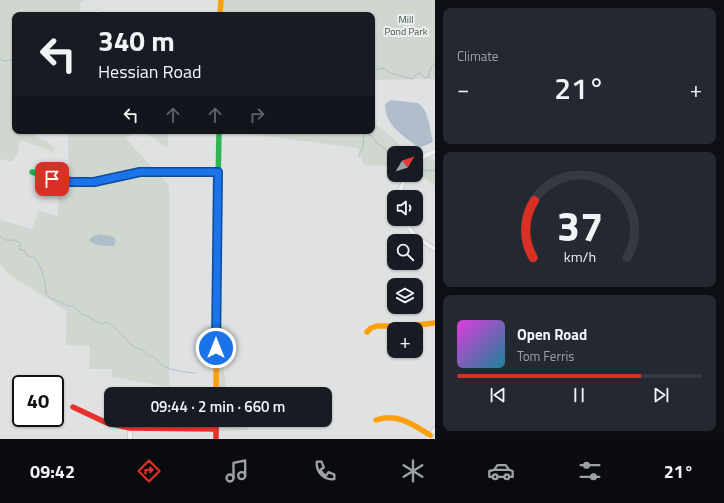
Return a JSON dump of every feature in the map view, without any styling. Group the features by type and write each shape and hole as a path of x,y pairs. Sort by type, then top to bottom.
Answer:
{"street":[{"path":"220,0 220,12"},
{"path":"216,387 219,134"},
{"path":"423,158 435,152"},
{"path":"32,172 52,179 86,183 140,172 218,172"},
{"path":"408,226 418,238 435,249"},
{"path":"367,332 371,328 377,326 407,326 435,323"},
{"path":"73,407 110,424 130,428 216,429 216,439"},
{"path":"376,420 387,417 401,418 429,437 435,429"},
{"path":"130,428 130,439"}],"green space":[{"path":"0,0 85,0 80,3 81,12 12,12 12,134 33,134 55,147 54,152 20,140 17,155 12,162 0,159"},
{"name":"Mill Pond Park","path":"222,0 435,0 435,79 375,80 375,12 221,12"},
{"path":"375,124 402,146 387,146 387,166 364,165 358,148 248,134 375,134"},
{"path":"68,134 133,134 125,138 169,185 169,387 112,377 112,369 89,369 90,346 66,345 67,311 8,274 0,264 0,220 32,229 38,211 58,216 59,184 69,182"},
{"path":"147,134 168,134 168,148"},
{"path":"426,156 435,160 435,186 423,177 423,158"},
{"path":"222,293 223,366 226,387 218,387 220,297"},
{"path":"218,427 249,427 249,430 218,431"}],"water":[{"path":"391,100 418,103 422,106 427,115 433,142 423,146 416,146 402,135 396,130 388,118 385,104"},
{"path":"100,234 114,237 116,242 114,246 97,245 89,240 93,236"}],"waterway":[{"path":"0,58 3,61 12,61"},
{"path":"375,70 382,68 390,73 412,79 420,73 425,78 428,77 431,67 435,64"},
{"path":"359,157 363,146 364,134"},
{"path":"368,134 372,136 376,143 387,151"},
{"path":"423,169 427,171 435,171"},
{"path":"0,236 5,240 13,240 21,243 19,249 25,251 27,256 35,258 43,275 46,293 50,298 69,306 73,306 82,314 97,322 102,324 107,322 131,345 144,351 149,356 154,357 165,367 195,373"}],"traffic: fast":[{"path":"218,185 219,134"},
{"path":"32,172 55,179 79,183 102,181 149,171 218,172"}],"traffic: slow":[{"path":"220,12 221,0"},
{"path":"216,387 218,185"},
{"path":"367,332 371,328 377,326 407,326 435,323"},
{"path":"376,420 384,418 398,419 411,424 430,435"}],"traffic: jam":[{"path":"73,407 107,423 130,428 216,429"},
{"path":"216,427 216,439"}],"route":[{"path":"52,179 71,182 94,182 127,174 149,171 218,172 216,348"}]}
